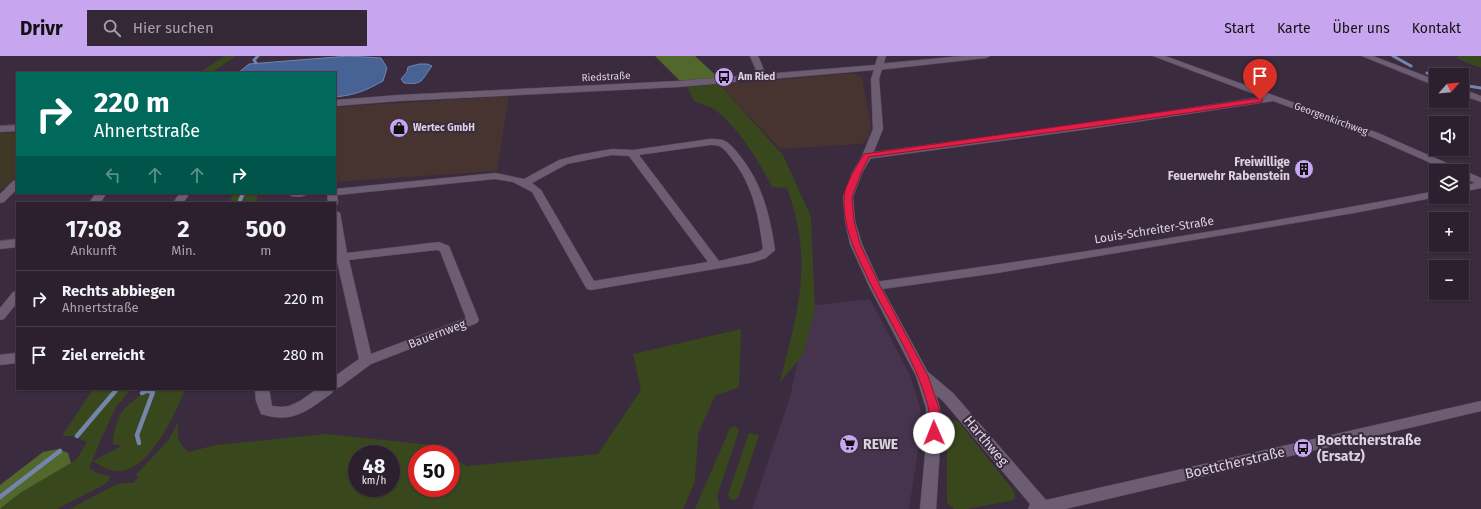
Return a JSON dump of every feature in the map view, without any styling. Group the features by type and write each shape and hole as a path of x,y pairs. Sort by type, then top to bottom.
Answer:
{"street":[{"path":"754,56 764,77"},
{"path":"882,56 875,78 878,129 867,156 857,173 848,197 850,221 856,244 923,376 934,408 934,433 928,509"},
{"name":"Riedstraße","path":"336,103 399,98 678,84 986,56"},
{"name":"Georgenkirchweg","path":"1157,56 1400,145 1442,164"},
{"path":"1366,56 1429,79"},
{"path":"1469,95 1481,99"},
{"path":"867,156 1095,125 1275,98"},
{"path":"0,129 16,128"},
{"path":"336,192 495,176 514,178 526,182 536,190 591,286 750,259 762,255 769,250 765,215 753,183 744,166 722,143 718,142 633,153 620,151 578,158 563,162 526,182"},
{"path":"633,153 636,160 716,265"},
{"path":"1469,177 1481,184"},
{"path":"2,195 16,184"},
{"path":"1469,187 1481,184"},
{"path":"95,202 101,194"},
{"name":"Louis-Schreiter-Straße","path":"876,286 1005,268 1318,216 1429,195"},
{"path":"336,228 338,257 366,361"},
{"path":"0,244 16,243"},
{"name":"Bauernweg","path":"336,382 366,361 473,320 445,249 439,246 338,257"},
{"path":"0,316 16,296"},
{"path":"0,360 16,358"},
{"name":"Harthweg","path":"923,376 948,397 1041,509"},
{"path":"262,390 263,401 266,410 282,414 300,408 326,390"},
{"name":"Boettcherstraße","path":"1041,509 1481,406"}],"shaded area":[{"path":"852,73 862,77 871,127 869,136 862,144 780,149 720,85"},
{"path":"509,96 497,171 336,182 336,107"},
{"path":"16,132 16,178 7,187 0,190 0,133"},
{"path":"870,299 910,375 920,407 921,431 909,509 752,509 790,397 809,306"}],"green space":[{"path":"225,56 236,56 212,72 201,72"},
{"path":"655,56 695,56 721,80 679,80"},
{"path":"1459,56 1481,56 1481,68 1456,58"},
{"path":"719,84 783,155 811,217 815,311 803,355 780,382 797,308 801,263 800,239 787,188 772,187 761,166 731,125 714,109 694,101 687,87"},
{"path":"234,194 259,194 255,202 230,202"},
{"path":"741,329 739,387 715,396 698,434 695,481 683,509 70,509 115,485 122,483 133,483 138,478 136,475 169,439 178,422 180,442 189,452 215,445 326,434 432,445 408,445 408,497 460,497 460,462 467,466 598,454 641,390 633,354"},
{"path":"92,390 130,390 116,407 89,468 97,473 110,476 109,480 105,484 57,509 1,509 20,493 77,459 87,442 73,436 62,436"},
{"path":"144,390 185,390 175,412 160,439 151,452 140,462 130,469 119,471 112,470 93,461 122,446 113,444 117,421 124,409"},
{"path":"953,420 958,421 1013,490 1015,495 1014,500 967,509 954,509 947,503 947,422"},
{"path":"734,426 738,428 739,431 717,496 720,509 695,509 730,428"},
{"path":"749,433 759,435 739,496 735,500 730,499 728,494"},
{"path":"58,449 68,453 71,463 20,493 0,509 0,485 43,452"}],"water":[{"path":"349,56 381,58 387,68 383,81 360,92 336,97 336,72 239,72 249,64"},
{"path":"419,64 427,64 432,66 421,81 415,83 404,83 401,79 407,72 408,67"}],"waterway":[{"path":"256,63 254,60 258,56"},
{"path":"1393,56 1411,66"},
{"path":"1469,86 1481,88"},
{"path":"239,202 243,194"},
{"path":"77,436 116,390"},
{"path":"142,393 148,390"},
{"path":"139,443 137,435 153,392 148,391"},
{"path":"0,497 60,451"}],"place":[{"name":"Am Ried","path":"724,77"},
{"name":"Wertec GmbH","path":"399,128"},
{"name":"Freiwillige Feuerwehr Rabenstein","path":"1304,169"},
{"name":"REWE","path":"849,444"},
{"name":"Boettcherstraße (Ersatz)","path":"1303,448"}],"route":[{"path":"934,433 934,408 923,376 856,244 850,221 848,197 857,173 867,156 1260,100"}]}
